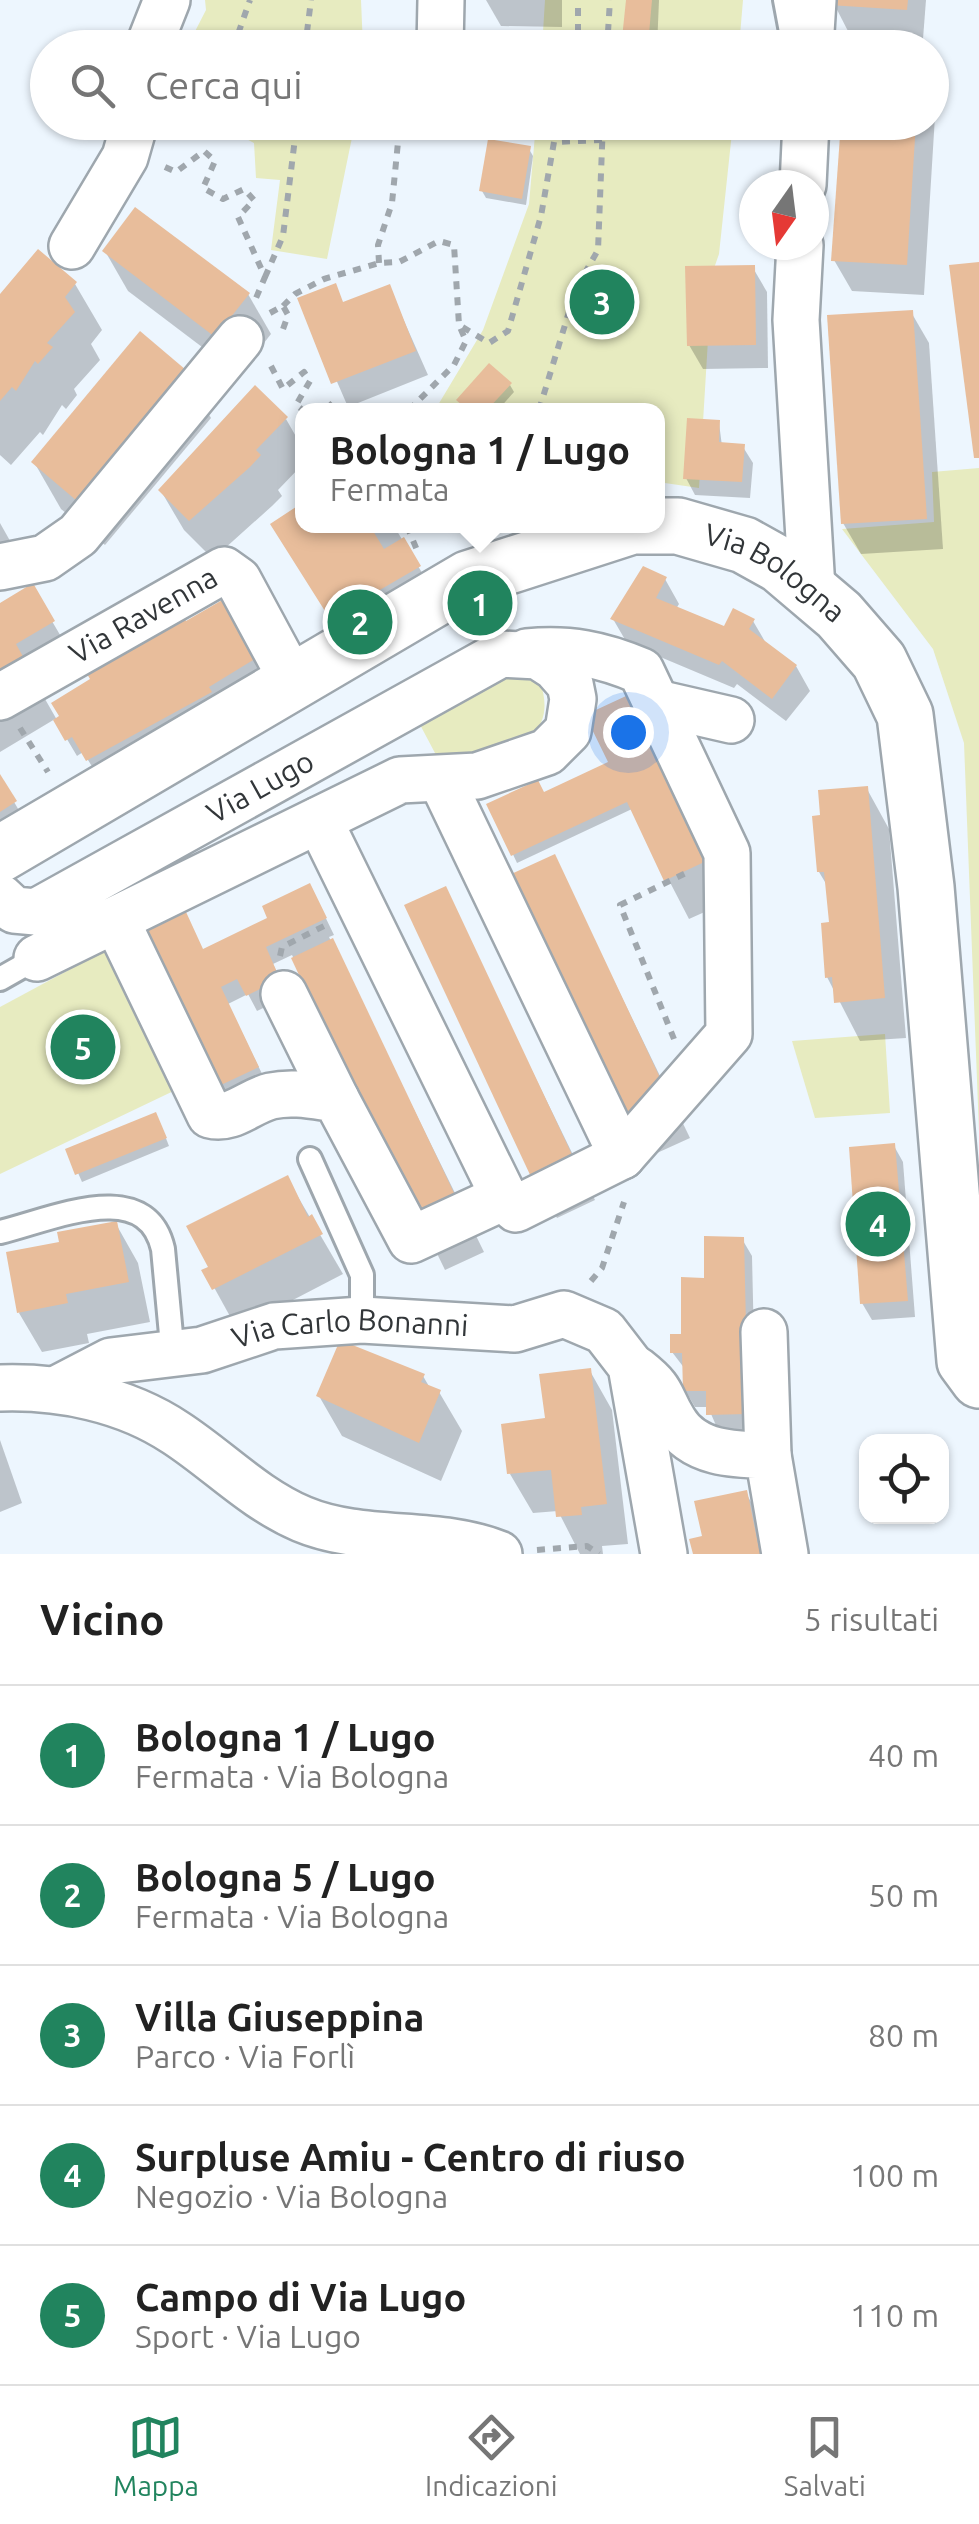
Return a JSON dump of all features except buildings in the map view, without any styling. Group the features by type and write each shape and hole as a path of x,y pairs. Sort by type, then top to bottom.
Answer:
{"street":[{"path":"155,30 167,0"},
{"path":"440,30 441,0"},
{"path":"811,30 813,0"},
{"path":"72,246 126,157 145,140"},
{"path":"804,170 805,140"},
{"path":"799,260 796,320 812,589"},
{"path":"0,567 45,558 78,535 250,325"},
{"name":"Via Bologna","path":"665,526 715,534 780,564 812,589 879,661 905,714 926,888 965,1361 979,1380"},
{"name":"Via Bologna","path":"0,854 468,579 610,533"},
{"name":"Via Ravenna","path":"1,697 224,570 238,580 293,682"},
{"name":"Via Lugo","path":"0,897 14,910 39,911 492,658 566,649 607,656 640,670 728,853 729,1034 622,1156 516,1209 510,1207 319,820"},
{"name":"Via Lugo","path":"18,969 400,780 424,777 442,782 524,764 546,752 568,731 573,699 570,684 548,661 525,652"},
{"path":"657,703 731,720"},
{"path":"442,782 622,1156"},
{"path":"116,920 206,1112 224,1117 269,1096 298,1094 336,1099"},
{"name":"Via Lugo","path":"284,994 411,1240 504,1197"},
{"name":"Via Carlo Bonanni","path":"59,1388 111,1361 173,1356 274,1326 362,1320 515,1329 564,1314 604,1331 632,1366 661,1389 675,1425 721,1456 768,1454"},
{"path":"764,1332 768,1454 784,1554"},
{"path":"632,1366 664,1554"},
{"name":"Via Carlo Bonanni","path":"0,1388 59,1388 149,1417 178,1434 253,1494 305,1521 459,1542 497,1553"}],"lane":[{"path":"785,0 791,30"},
{"path":"310,1159 362,1275 362,1320"},
{"path":"0,1232 116,1204 148,1218 159,1233 163,1249 173,1356"}],"path":[{"path":"239,30 250,0"},
{"path":"307,30 310,0"},
{"path":"578,0 578,30"},
{"path":"609,30 610,0"},
{"path":"151,140 160,164 176,172 204,151 215,160 203,188 223,198 244,189 254,200 238,217 265,277"},
{"path":"250,325 283,236 295,140"},
{"path":"379,262 378,246 392,203 398,140"},
{"path":"460,325 489,342 508,331 541,216 554,142 602,140 598,250 576,289 541,403"},
{"path":"250,325 324,279 379,262 399,262 438,241 454,245 460,325 466,340 454,365 416,403"},
{"path":"283,306 288,315 270,371 284,389 304,372 310,382 297,403"},
{"path":"1,697 72,812"},
{"path":"690,1080 620,905 728,853"},
{"path":"284,994 291,982 278,952 282,947 362,908"},
{"path":"497,1553 587,1546 599,1554"}],"green space":[{"path":"205,0 361,0 362,30 196,30 206,10"},
{"path":"545,0 743,0 740,30 543,30"},
{"path":"248,140 352,140 327,259 271,250 280,180 256,178 254,143"},
{"path":"535,140 731,140 719,254 712,274 699,488 665,483 665,403 439,403 483,330 529,204"},
{"path":"979,468 979,1132 964,743 933,649 842,529 934,522 932,472"},
{"path":"515,673 540,681 542,721 533,735 502,752 444,770 417,719"},
{"path":"117,944 184,1086 0,1174 0,1007"},
{"path":"885,1034 890,1113 815,1118 792,1041"}],"place":[{"name":"Villa Giuseppina","path":"602,302"},
{"name":"Bologna 1 / Lugo","path":"480,603"},
{"name":"Bologna 5 / Lugo","path":"360,622"},
{"name":"Campo di Via Lugo","path":"83,1047"},
{"name":"Surpluse Amiu - Centro di riuso","path":"878,1224"}]}
